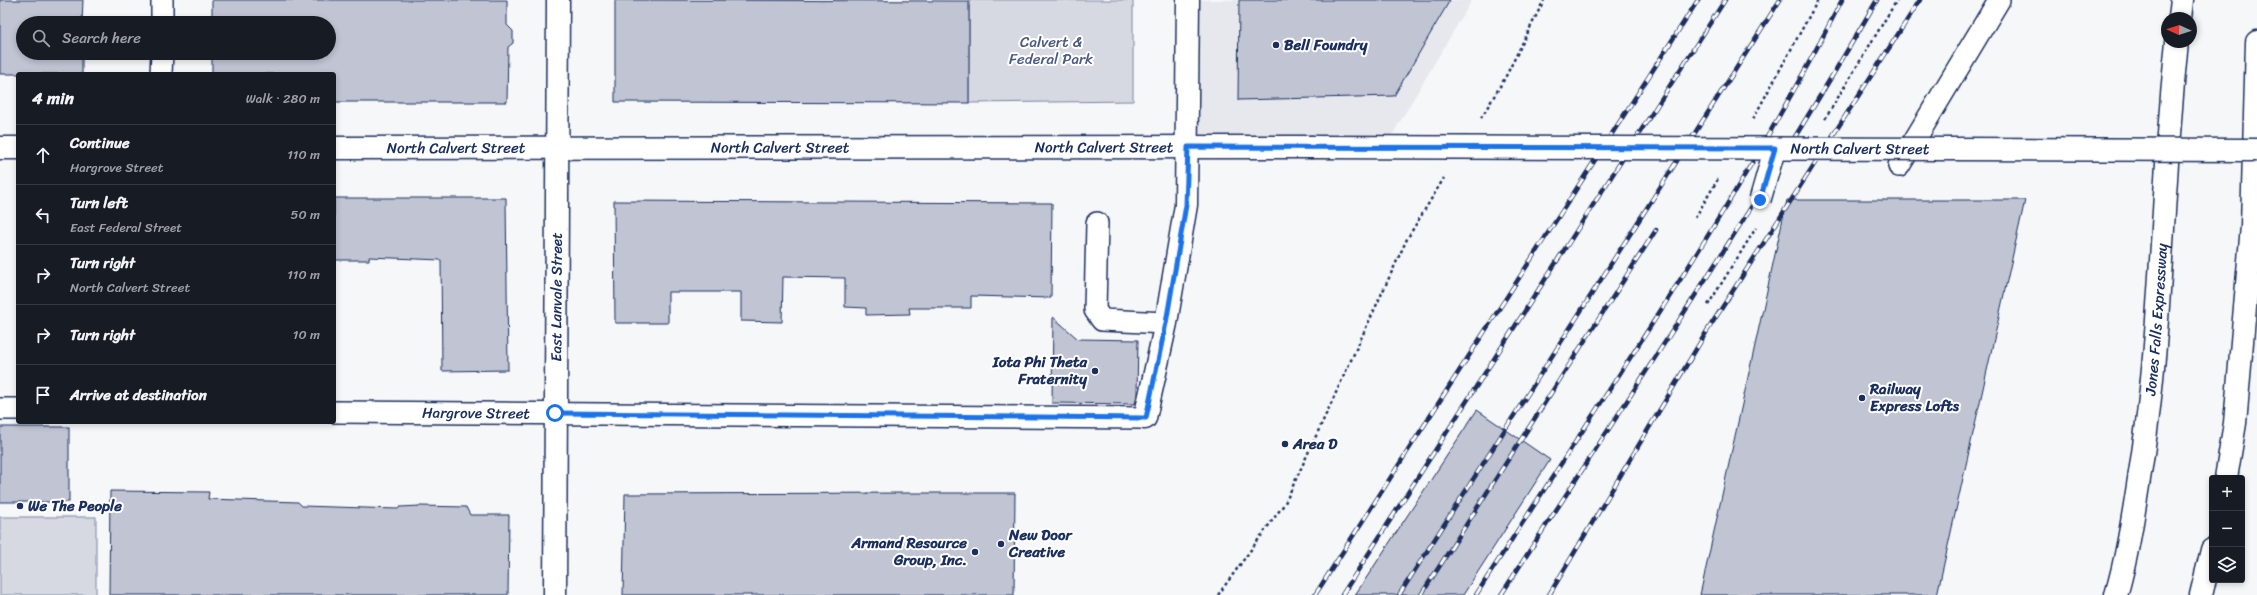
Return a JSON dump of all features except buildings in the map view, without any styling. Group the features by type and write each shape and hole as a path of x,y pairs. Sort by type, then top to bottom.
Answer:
{"main road":[{"name":"East Lanvale Street","path":"555,595 558,0"},
{"path":"1146,418 1166,323 1186,205 1188,147 1188,0"},
{"path":"2181,12 2182,0"},
{"path":"2226,475 2235,423 2252,226 2257,42"},
{"name":"Jones Falls Expressway","path":"2116,595 2136,504 2149,419 2159,321 2172,87 2176,48"},
{"name":"North Calvert Street","path":"336,148 1310,147 2257,150"},
{"path":"0,148 16,148"},
{"path":"2201,595 2209,562"}],"lane":[{"path":"162,0 162,16"},
{"path":"1899,166 1999,0"},
{"path":"161,72 162,60"},
{"path":"1760,200 1775,148"},
{"path":"1097,223 1095,310 1102,320 1166,323"},
{"path":"0,409 16,409"},
{"name":"Hargrove Street","path":"336,412 1146,418"}],"path":[{"path":"1477,125 1505,78 1544,0"},
{"path":"1751,123 1818,0"},
{"path":"1218,595 1285,503 1408,239 1448,172"},
{"path":"1695,218 1719,177"}],"shaded area":[{"path":"1189,0 1472,0 1385,147 1190,150"}],"green space":[{"name":"Calvert & Federal Park","path":"969,0 1133,0 1133,101 969,103"},
{"path":"0,517 96,517 96,595 0,595"}],"railway":[{"path":"1315,595 1698,0"},
{"path":"1342,595 1725,0"},
{"path":"1399,595 1780,0"},
{"path":"1476,595 1713,228 1758,153 1842,0"},
{"path":"1501,595 1740,226 1877,0"},
{"path":"1549,595 1707,331 1920,0"},
{"path":"1421,595 1656,230"}],"place":[{"name":"Bell Foundry","path":"1276,45"},
{"name":"Iota Phi Theta Fraternity","path":"1095,371"},
{"name":"Railway Express Lofts","path":"1862,398"},
{"name":"Area D","path":"1285,444"},
{"name":"We The People","path":"20,506"},
{"name":"New Door Creative","path":"1001,544"},
{"name":"Armand Resource Group, Inc.","path":"975,552"}],"route":[{"path":"555,413 1146,418 1166,323 1186,205 1188,147 1775,148 1760,200"}]}
